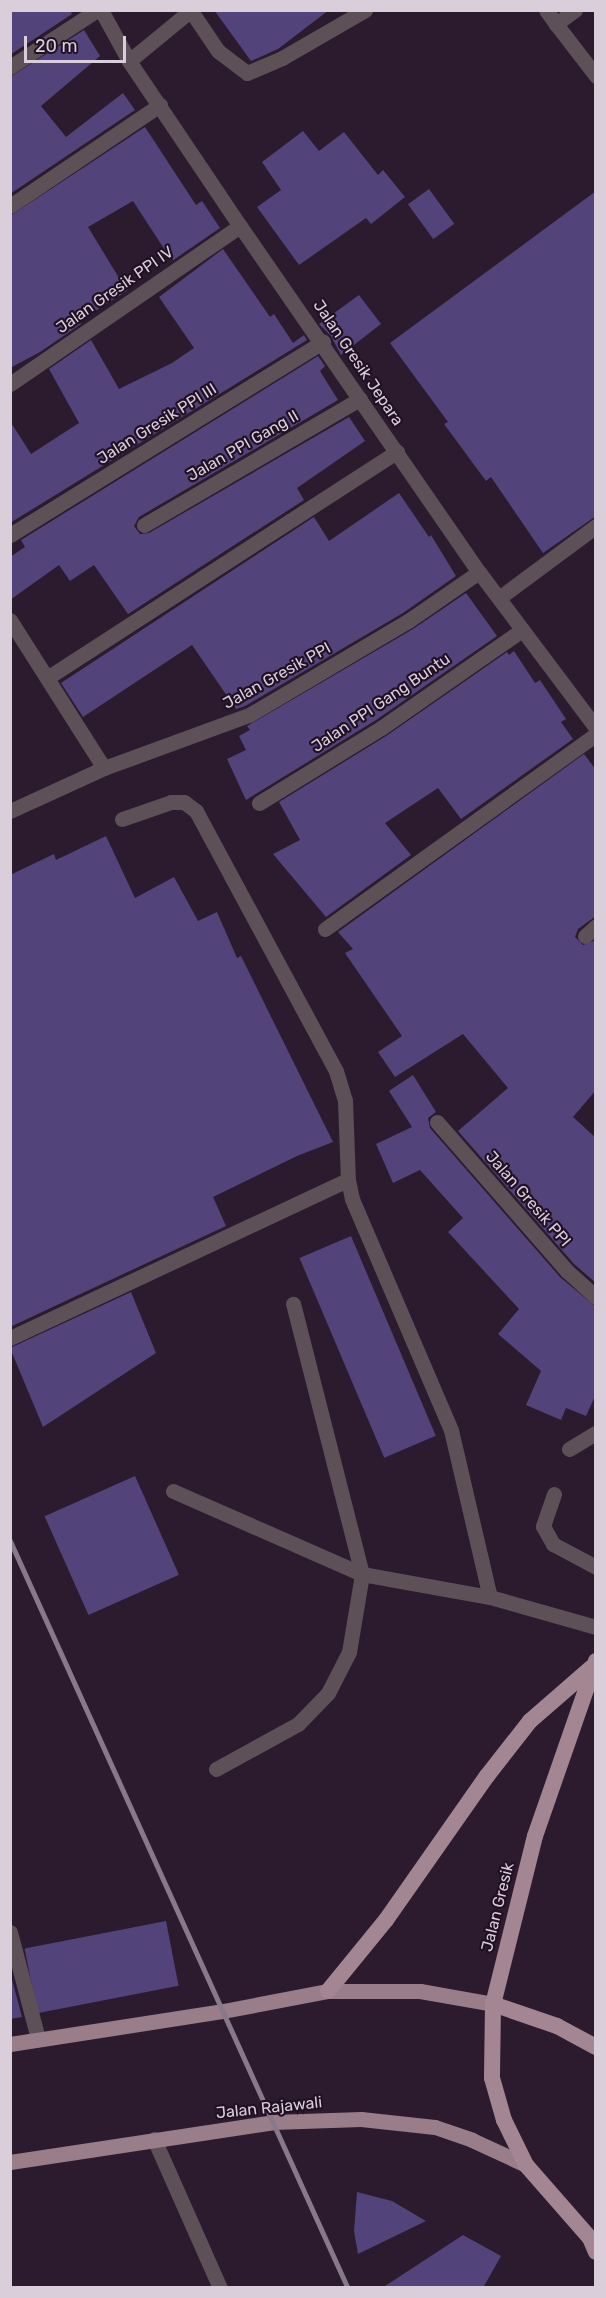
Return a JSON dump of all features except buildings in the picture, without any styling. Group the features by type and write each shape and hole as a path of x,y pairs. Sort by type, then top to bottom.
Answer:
{"highway":[{"path":"328,1992 386,1920 487,1776 531,1721 595,1664"},
{"name":"Jalan Gresik","path":"595,1664 535,1836 493,2004 492,2078 504,2120 526,2165 590,2238 596,2252"},
{"path":"493,2004 557,2026 596,2047"}],"main road":[{"path":"10,2044 328,1992 420,1991 493,2004"},
{"name":"Jalan Rajawali","path":"10,2162 273,2122 361,2119 435,2127 472,2140 526,2165"}],"street":[{"name":"Jalan Gresik Jepara","path":"99,10 134,57 160,105 240,226 323,342 479,572 596,728"},
{"path":"10,67 99,10"},
{"path":"134,57 191,11 218,51 247,74 282,58 365,10"},
{"path":"546,10 596,76"},
{"path":"556,24 575,10"},
{"path":"10,206 160,105"},
{"name":"Jalan Gresik PPI IV","path":"10,384 240,226"},
{"name":"Jalan Gresik PPI III","path":"10,535 323,342"},
{"name":"Jalan PPI Gang II","path":"144,525 360,399"},
{"path":"47,678 397,452"},
{"path":"499,598 596,526"},
{"name":"Jalan Gresik PPI","path":"10,811 104,768 249,715 408,621 479,572"},
{"path":"10,620 104,768"},
{"name":"Jalan PPI Gang Buntu","path":"259,803 381,728 522,630"},
{"path":"326,929 596,734"},
{"path":"122,819 171,802 184,802 196,811 336,1071 345,1100 348,1180 352,1199 451,1430 490,1597"},
{"name":"Jalan Gresik PPI","path":"437,1122 567,1271 596,1297"},
{"path":"10,1338 348,1180"},
{"path":"216,1769 298,1724 328,1693 349,1652 362,1574 293,1305"},
{"path":"569,1449 596,1432"},
{"path":"173,1491 362,1574 490,1597 596,1627"},
{"path":"554,1494 543,1526 548,1535 554,1544 596,1567"},
{"path":"10,1932 38,2039"},
{"path":"154,2139 220,2288"}],"railway":[{"path":"10,1540 348,2288"}]}
